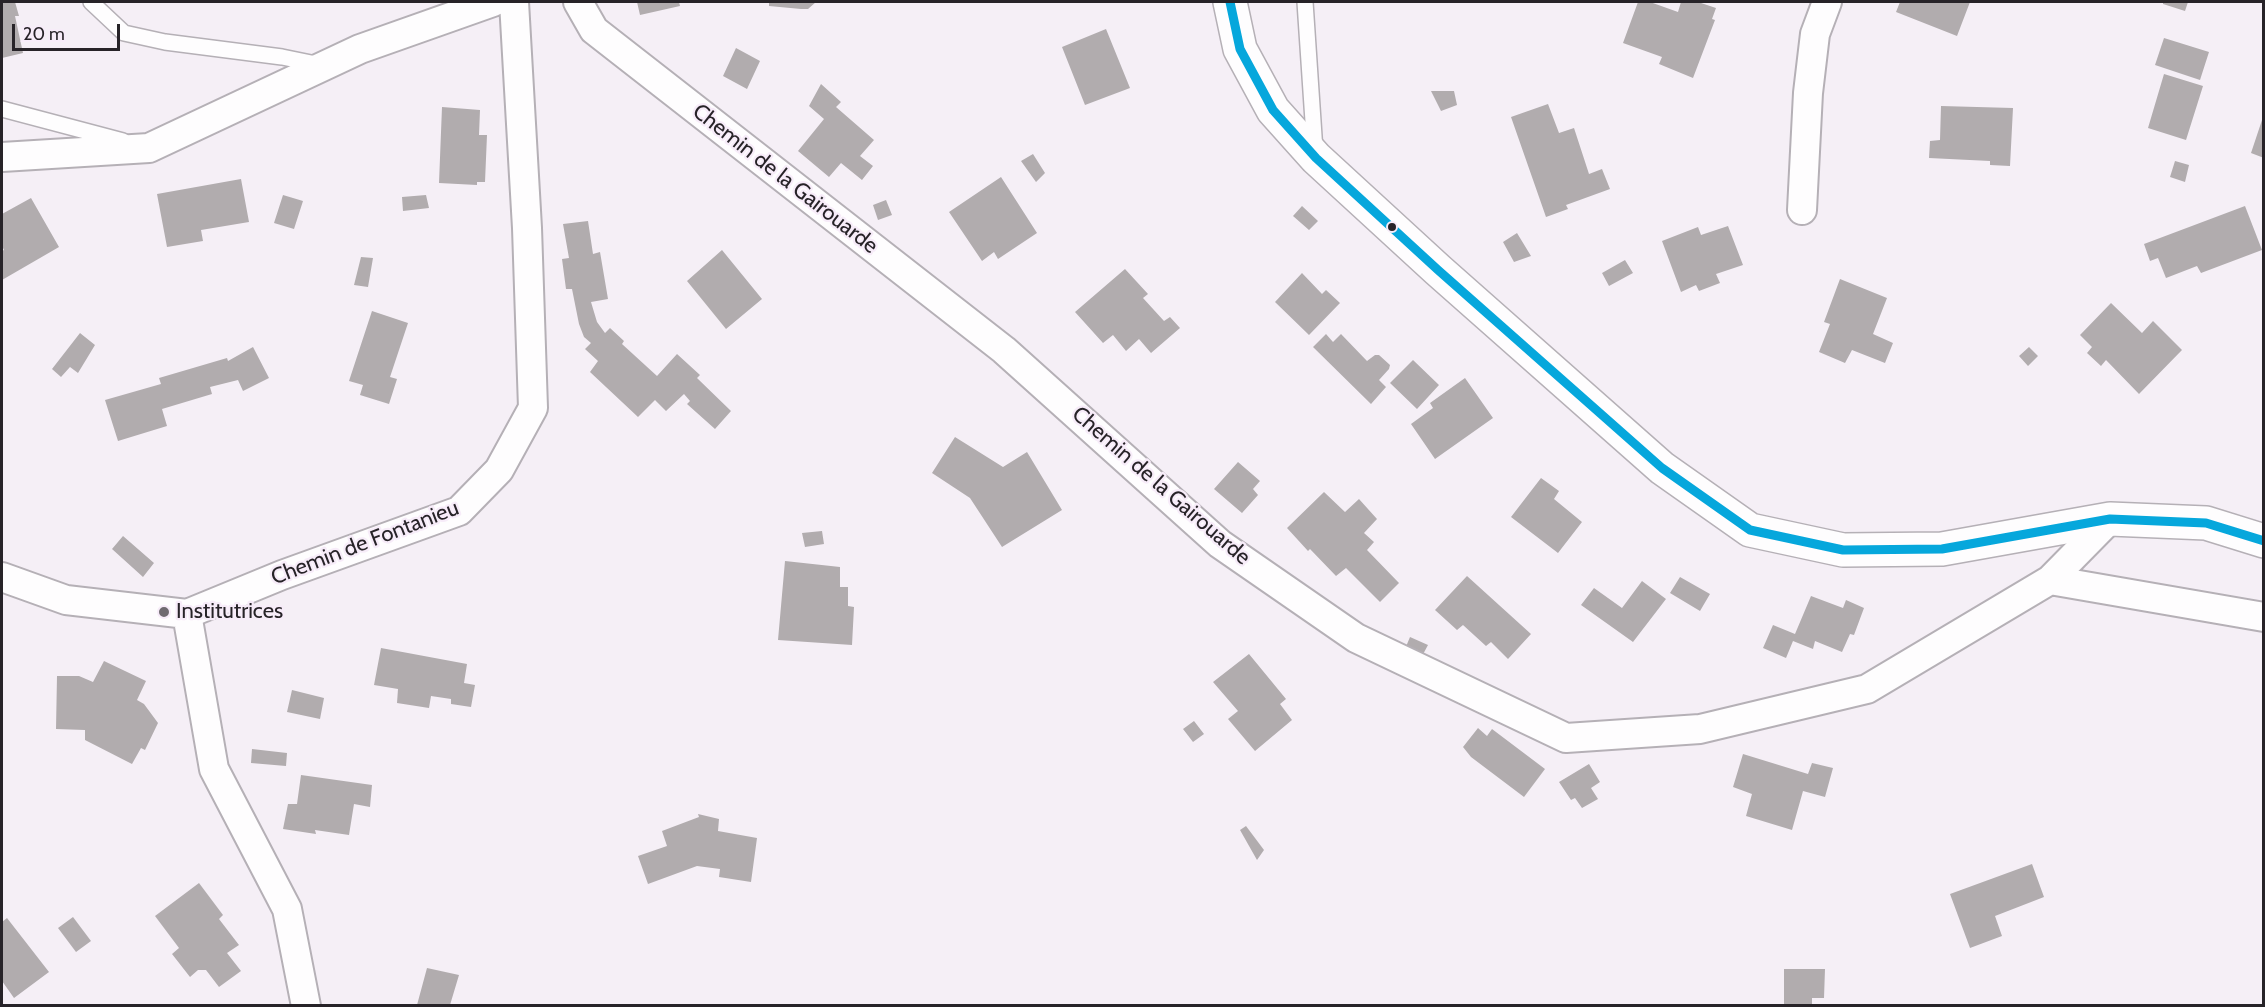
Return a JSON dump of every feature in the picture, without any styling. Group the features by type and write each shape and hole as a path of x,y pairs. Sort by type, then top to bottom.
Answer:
{"street":[{"path":"2,158 149,148 360,49 494,2"},
{"name":"Chemin de Fontanieu","path":"2,577 66,600 187,614 282,574 459,511 499,470 533,408 527,228 514,2"},
{"name":"Chemin de la Gairouarde","path":"578,2 594,30 1004,350 1220,544 1356,638 1566,738 1700,729 1867,689 2049,580 2110,519"},
{"path":"1230,2 1240,49 1268,100 1316,158 1438,270 1662,468 1750,530 1843,550 1942,549 2110,519 2206,523 2264,542"},
{"path":"1802,210 1812,58 1815,34 1827,2"},
{"path":"2049,580 2264,617"},
{"path":"187,614 214,769 287,909 306,1005"}],"lane":[{"path":"91,2 124,33 165,42 282,57 324,66"},
{"path":"1305,2 1316,158"},
{"path":"2,110 149,148"}],"building":[{"path":"2,2 15,2 19,16 15,16 23,53 2,58"},
{"path":"637,2 679,2 680,6 640,15"},
{"path":"769,2 816,2 808,9 801,9 769,6"},
{"path":"1638,2 1650,2 1678,12 1681,2 1698,2 1716,8 1712,19 1715,20 1693,78 1659,64 1662,57 1623,43"},
{"path":"1900,2 1970,2 1957,36 1896,12"},
{"path":"2163,2 2188,2 2185,11 2163,4"},
{"path":"1106,29 1130,88 1085,105 1062,47"},
{"path":"2164,38 2209,52 2200,80 2155,65"},
{"path":"736,48 760,61 747,89 723,76"},
{"path":"2164,74 2203,86 2186,140 2148,128"},
{"path":"821,84 841,102 836,107 874,140 860,156 873,166 862,180 841,163 829,177 798,151 824,119 809,106"},
{"path":"1431,91 1454,91 1457,105 1441,111"},
{"path":"1548,104 1559,133 1574,128 1589,174 1602,169 1610,189 1566,205 1568,209 1546,217 1511,117"},
{"path":"1941,106 2013,108 2010,166 1990,165 1990,161 1929,158 1930,141 1940,140"},
{"path":"442,107 480,110 479,135 487,135 485,182 477,182 477,185 439,183"},
{"path":"2264,117 2264,158 2251,153"},
{"path":"1033,154 1045,173 1036,182 1021,161"},
{"path":"2175,161 2189,165 2185,182 2170,177"},
{"path":"1001,177 1037,233 998,259 994,252 982,261 949,212"},
{"path":"241,179 249,222 201,230 203,241 167,247 157,194"},
{"path":"283,195 303,201 294,229 274,223"},
{"path":"426,195 429,208 403,211 402,197"},
{"path":"31,198 59,247 2,280 2,251 4,250 2,214"},
{"path":"886,200 892,215 878,220 873,205"},
{"path":"1302,206 1318,221 1309,230 1293,216"},
{"path":"2245,206 2262,250 2201,273 2197,266 2166,278 2158,258 2150,261 2144,244"},
{"path":"588,221 593,254 600,252 608,299 591,302 597,322 605,333 610,328 624,341 622,344 657,376 677,354 700,375 697,378 731,411 715,429 687,404 690,401 684,394 666,411 655,400 638,417 590,372 598,361 585,349 591,343 584,337 579,324 572,289 566,289 562,259 569,258 563,224"},
{"path":"1728,226 1743,265 1716,274 1720,283 1699,291 1696,285 1681,292 1662,241 1698,227 1701,235"},
{"path":"1517,233 1531,256 1514,262 1503,242"},
{"path":"722,250 762,299 726,329 687,281"},
{"path":"361,257 373,258 368,287 354,285"},
{"path":"1625,260 1633,273 1609,286 1602,273"},
{"path":"1125,269 1148,294 1143,298 1164,321 1170,317 1180,328 1151,353 1139,339 1126,351 1113,335 1103,343 1075,312"},
{"path":"1302,273 1322,294 1326,290 1340,303 1309,335 1275,302"},
{"path":"1840,279 1887,298 1873,334 1893,343 1885,363 1852,350 1845,363 1819,352 1830,324 1824,322"},
{"path":"2111,303 2142,333 2153,321 2182,350 2139,394 2106,360 2101,366 2087,353 2092,347 2080,335"},
{"path":"372,311 408,323 390,377 397,379 389,404 360,395 363,385 349,381"},
{"path":"80,333 95,345 78,373 70,367 61,377 52,369"},
{"path":"1326,334 1333,342 1341,334 1367,361 1379,355 1390,365 1379,380 1386,387 1371,404 1313,347"},
{"path":"253,347 269,378 243,391 238,380 210,387 212,394 162,409 167,426 118,441 105,400 161,384 159,378 227,358 228,361"},
{"path":"2029,347 2038,356 2028,366 2019,356"},
{"path":"1413,360 1439,385 1417,409 1390,383"},
{"path":"1465,378 1493,418 1435,459 1411,424 1433,408 1430,403"},
{"path":"955,437 1003,467 1027,452 1062,510 1002,547 970,498 932,473"},
{"path":"1238,462 1260,481 1253,489 1258,495 1242,513 1214,489"},
{"path":"1541,478 1559,491 1554,499 1582,522 1558,553 1511,517"},
{"path":"1324,492 1345,512 1359,499 1377,519 1364,533 1374,542 1367,550 1399,583 1380,602 1346,568 1336,576 1287,528"},
{"path":"822,531 824,544 805,547 802,533"},
{"path":"123,536 154,563 143,577 112,549"},
{"path":"785,561 840,567 840,587 848,587 848,606 854,607 852,645 778,640"},
{"path":"1467,576 1531,634 1508,659 1491,642 1486,646 1463,625 1457,630 1435,610"},
{"path":"1680,577 1710,594 1700,611 1670,593"},
{"path":"1642,581 1666,599 1633,642 1581,605 1594,588 1622,608"},
{"path":"1811,596 1843,608 1846,600 1864,608 1854,635 1850,634 1842,652 1815,641 1813,649 1793,641 1786,658 1763,648 1773,625 1795,634"},
{"path":"1410,637 1428,645 1421,658 1405,649"},
{"path":"381,648 467,664 464,683 475,685 471,707 451,704 451,699 431,696 429,708 397,703 398,689 374,685"},
{"path":"1249,654 1286,699 1280,704 1292,720 1255,751 1228,719 1238,711 1213,682"},
{"path":"104,661 146,681 137,700 144,704 158,723 145,750 141,748 132,764 85,740 85,730 56,729 57,676 79,676 93,682"},
{"path":"292,690 324,698 320,719 287,712"},
{"path":"1194,721 1204,734 1193,742 1183,729"},
{"path":"1478,728 1487,736 1492,729 1545,769 1524,797 1471,757 1463,747"},
{"path":"252,749 287,753 286,766 251,763"},
{"path":"1743,754 1808,774 1812,763 1833,768 1825,797 1803,791 1792,830 1746,816 1752,794 1733,787"},
{"path":"1589,764 1600,782 1591,788 1598,799 1582,808 1575,798 1571,800 1559,782"},
{"path":"301,775 372,785 370,807 354,804 349,835 315,830 316,834 283,829 288,804 297,804"},
{"path":"698,814 719,819 718,831 757,838 751,882 719,877 720,869 697,866 648,884 638,856 667,846 662,831 699,817"},
{"path":"1246,826 1264,850 1257,860 1240,830"},
{"path":"2032,864 2044,897 1995,916 2002,936 1970,948 1950,894"},
{"path":"199,883 223,915 219,919 239,945 227,953 241,971 219,987 206,970 198,970 190,977 172,954 179,948 155,916"},
{"path":"73,917 91,941 76,952 58,928"},
{"path":"7,918 49,972 14,998 2,981 2,922"},
{"path":"427,968 459,975 450,1005 417,1005"},
{"path":"1784,969 1825,969 1824,998 1812,998 1812,1005 1784,1005"}],"transit line":[{"path":"1230,2 1240,49 1273,110 1316,158 1438,270 1662,468 1750,530 1843,550 1942,549 2110,519 2206,523 2264,541"}],"place":[{"name":"Institutrices","path":"164,612"}]}
